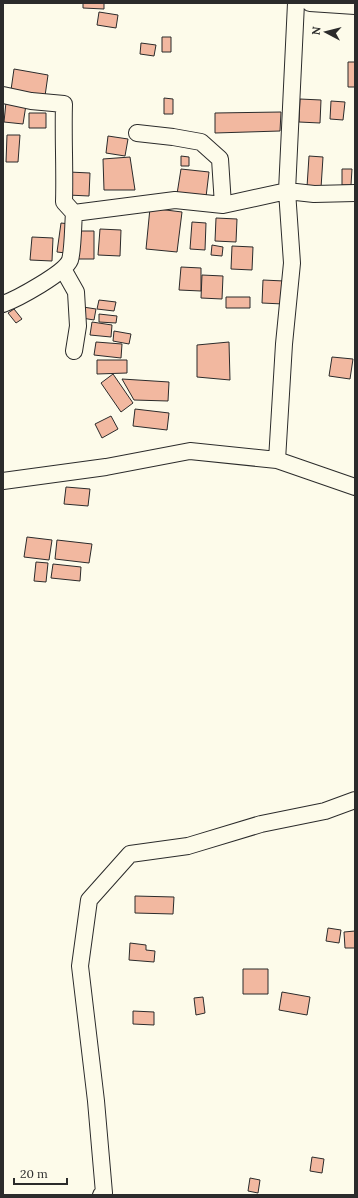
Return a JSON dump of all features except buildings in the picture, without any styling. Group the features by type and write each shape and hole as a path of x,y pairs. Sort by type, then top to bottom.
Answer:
{"street":[{"path":"277,460 284,344 292,263 288,191 296,3"},
{"path":"310,3 355,6"},
{"path":"3,95 31,101 64,104 64,202 74,213 70,260 63,269 16,299 3,304"},
{"path":"137,133 201,142 220,159 223,205"},
{"path":"74,213 175,200 223,205 288,191 314,194 355,193"},
{"path":"63,269 76,292 78,326 74,351"},
{"path":"3,481 106,467 190,451 277,460 355,487"},
{"path":"101,1195 104,1192 96,1101 80,966 89,900 130,854 188,846 261,824 325,811 355,800"}]}
